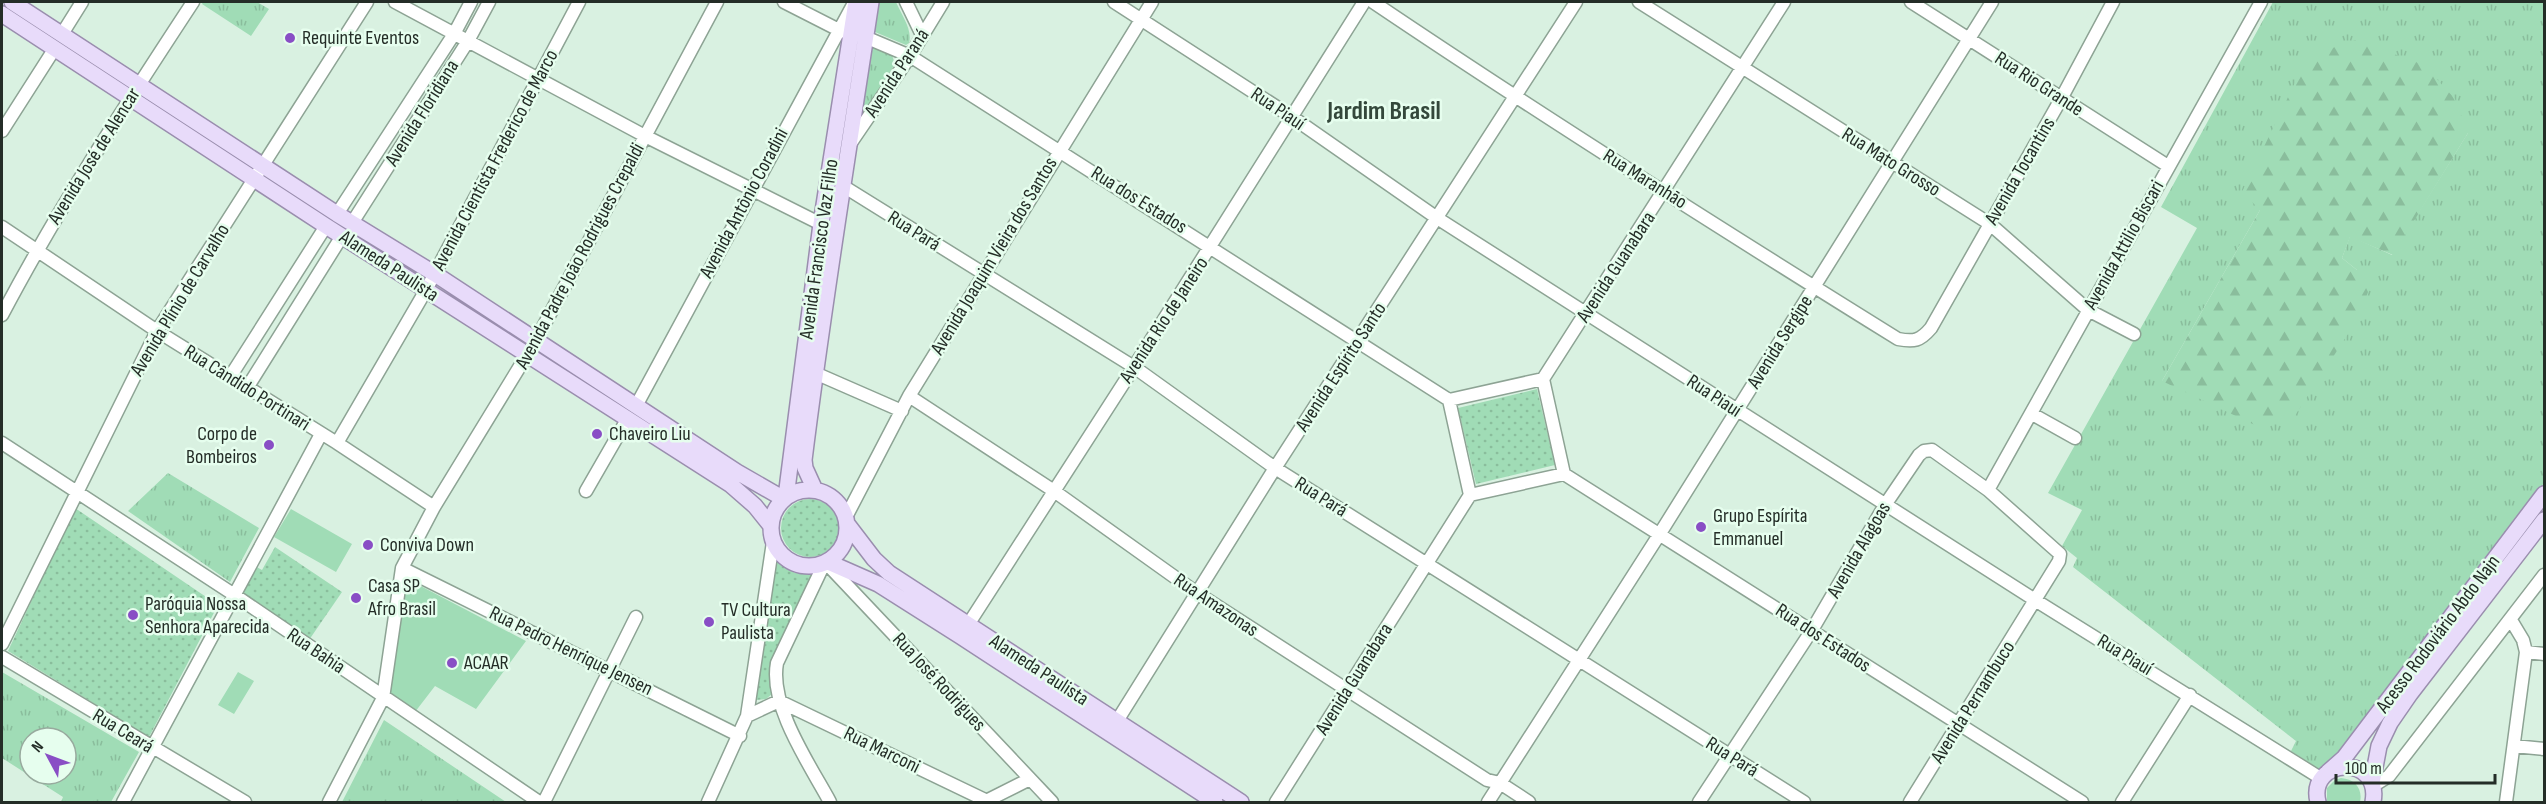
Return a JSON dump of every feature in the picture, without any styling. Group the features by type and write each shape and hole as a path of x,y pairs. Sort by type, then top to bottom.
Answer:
{"main road":[{"name":"Alameda Paulista","path":"12,2 58,41"},
{"name":"Avenida Francisco Vaz Filho","path":"785,498 821,224 856,2"},
{"name":"Avenida Francisco Vaz Filho","path":"815,490 805,468 804,460 850,144 852,34 871,2"},
{"name":"Alameda Paulista","path":"2,14 58,41 258,171 352,223 536,340 731,485 755,506 771,526"},
{"name":"Alameda Paulista","path":"258,171 326,226 528,355 785,498"},
{"path":"805,490 815,490 835,499 847,521 843,546 826,563 812,567 794,563 779,553 773,542 771,526 773,516 785,498 805,490"},
{"name":"Acesso Rodoviário Abdo Najn","path":"2308,802 2344,758 2544,494"},
{"name":"Acesso Rodoviário Abdo Najn","path":"2374,794 2379,746 2390,723 2544,520"},
{"name":"Alameda Paulista","path":"847,521 874,559 964,630 1113,727 1241,802"},
{"name":"Alameda Paulista","path":"826,563 878,584 964,630"},
{"name":"Alameda Paulista","path":"1113,727 1215,802"},
{"path":"2322,785 2336,768 2354,768 2365,774 2374,794"}],"street":[{"path":"2,131 82,2"},
{"name":"Avenida José de Alencar","path":"2,315 37,249 193,2"},
{"name":"Avenida Plínio de Carvalho","path":"2,644 157,331 367,2"},
{"path":"395,2 645,136 821,224"},
{"name":"Avenida Floridiana","path":"337,214 454,34 471,2"},
{"name":"Avenida Floridiana","path":"352,223 468,41 489,2"},
{"name":"Avenida Cientista Frederico de Marco","path":"337,443 435,274 579,2"},
{"name":"Avenida Padre João Rodrigues Crepaldi","path":"329,802 383,698 402,568 434,507 528,355 717,2"},
{"name":"Rua dos Estados","path":"784,2 825,23 910,56 1449,400"},
{"path":"906,2 922,35"},
{"name":"Avenida Paraná","path":"850,144 944,2"},
{"name":"Rua Piauí","path":"1114,2 1292,117 1437,218 2035,600 2190,694 2322,785"},
{"name":"Avenida Joaquim Vieira dos Santos","path":"847,521 909,396 982,274 1152,2"},
{"name":"Avenida Rio de Janeiro","path":"964,630 1134,367 1364,2"},
{"name":"Rua Maranhão","path":"1373,2 1514,97 1898,339 1912,342 1922,338"},
{"name":"Avenida Espírito Santo","path":"1113,727 1275,468 1576,2"},
{"name":"Rua Mato Grosso","path":"1640,2 1892,164 1990,224 2088,309 2134,334"},
{"name":"Avenida Guanabara","path":"1543,379 1784,2"},
{"name":"Rua Rio Grande","path":"1911,2 2168,166"},
{"name":"Avenida Sergipe","path":"1488,802 1659,535 1992,2"},
{"name":"Avenida Tocantins","path":"1922,338 1990,224 2113,2"},
{"name":"Avenida Attilio Biscari","path":"1988,490 2260,2"},
{"path":"825,23 831,43"},
{"name":"Avenida Antônio Coradini","path":"586,491 632,412 831,43 852,34"},
{"name":"Rua Pará","path":"843,186 1134,367 1275,468 1804,802"},
{"path":"230,377 326,226"},
{"name":"Rua Cândido Portinari","path":"2,227 157,331 337,443 434,507"},
{"path":"247,388 342,236"},
{"path":"815,373 902,411"},
{"path":"1543,379 1564,474 1470,495 1449,400 1543,379"},
{"name":"Rua Amazonas","path":"909,396 1054,491 1197,594 1487,780 1500,783 1529,802"},
{"path":"2032,414 2075,438"},
{"path":"123,802 321,434"},
{"name":"Rua Bahia","path":"2,443 233,594 539,802"},
{"name":"Avenida Alagoas","path":"1699,802 1812,630 1885,505 1919,455 1924,451 1932,450 1988,490"},
{"name":"Rua dos Estados","path":"1564,474 2082,802"},
{"path":"1988,490 2060,554 2059,561 2035,600"},
{"name":"Avenida Guanabara","path":"1276,802 1470,495"},
{"path":"708,802 740,736 747,716 773,542"},
{"path":"826,563 777,663 776,680 779,701 826,800"},
{"name":"Rua José Rodrigues","path":"826,563 1052,802"},
{"name":"Rua Pedro Henrique Jensen","path":"402,568 740,736"},
{"path":"2374,794 2544,576"},
{"name":"Avenida Pernambuco","path":"1910,802 2035,600"},
{"path":"544,802 636,617"},
{"path":"2506,802 2526,652 2523,640 2511,620"},
{"path":"2526,652 2544,654"},
{"name":"Rua Ceará","path":"2,657 245,802"},
{"path":"2122,802 2190,694"},
{"path":"747,716 779,701"},
{"name":"Rua Marconi","path":"779,701 984,801"},
{"path":"2514,746 2544,749"},
{"path":"984,801 1030,779"}],"green space":[{"path":"203,2 257,2 269,9 251,36 202,4"},
{"path":"876,2 896,2 908,27 909,43 906,45 875,32 873,28"},
{"path":"2273,2 2544,2 2544,483 2329,769 2319,769 2291,751 2296,741 2073,567 2077,558 2062,546 2082,510 2048,493 2197,228 2161,207","holes":["2468,133 2392,255 2350,236 2342,258 2357,270 2162,381 2260,210"]},
{"path":"2356,40 2424,65 2455,99 2468,133 2393,255 2350,237 2342,258 2357,270 2368,292 2357,320 2294,417 2259,427 2162,381 2260,210 2242,192 2308,56"},
{"path":"873,47 892,55 895,64 869,106 864,110 861,109 869,49"},
{"path":"1537,389 1555,465 1476,484 1458,408"},
{"path":"168,473 259,528 230,582 128,511"},
{"path":"810,499 821,501 834,512 839,528 837,539 826,552 810,557 799,555 786,544 781,528 783,517 794,504"},
{"path":"75,508 218,605 149,737 8,651"},
{"path":"291,509 352,544 336,572 274,537"},
{"path":"275,547 342,592 309,640 239,593 253,565 262,570"},
{"path":"777,561 795,573 816,574 772,694 766,699 756,700"},
{"name":"ACAAR","path":"411,581 526,641 476,709 435,686 415,712 392,697 390,689 406,584"},
{"path":"2,672 139,752 111,802 61,802 63,797 46,786 78,786 78,726 18,726 18,768 2,758"},
{"path":"238,672 254,681 234,714 218,705"},
{"path":"384,720 506,802 342,802"},
{"path":"2341,778 2350,780 2357,786 2361,797 2360,802 2327,802 2327,788 2335,780"}],"place":[{"name":"Requinte Eventos","path":"290,38"},
{"name":"Chaveiro Liu","path":"597,434"},
{"name":"Corpo de Bombeiros","path":"269,445"},
{"name":"Grupo Espírita Emmanuel","path":"1701,527"},
{"name":"Conviva Down","path":"368,545"},
{"name":"Casa SP Afro Brasil","path":"356,598"},
{"name":"Paróquia Nossa Senhora Aparecida","path":"133,615"},
{"name":"TV Cultura Paulista","path":"709,622"},
{"name":"ACAAR","path":"452,663"}],"district":[{"name":"Jardim Brasil","path":"1384,111"}]}
